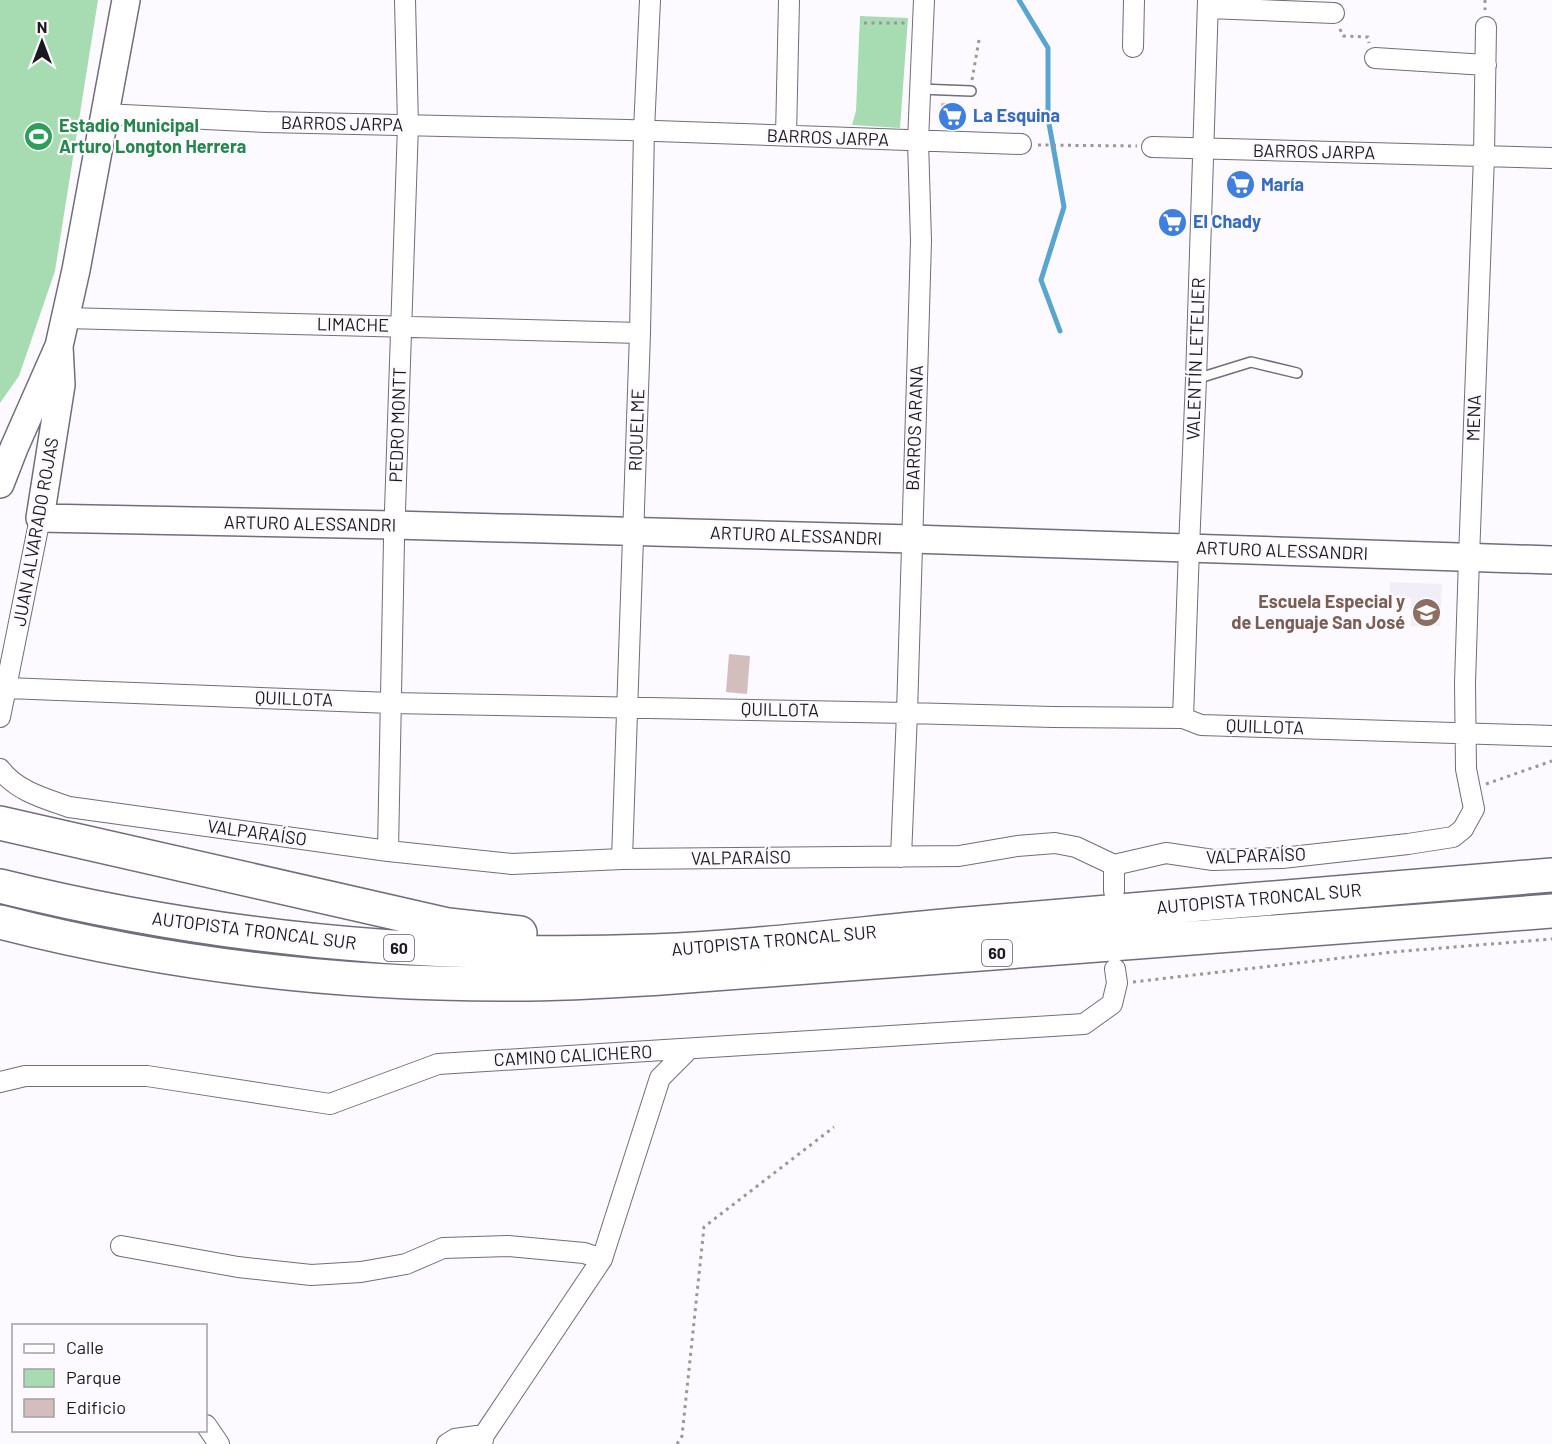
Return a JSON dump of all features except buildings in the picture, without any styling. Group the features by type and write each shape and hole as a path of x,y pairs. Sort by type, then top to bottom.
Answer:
{"highway":[{"path":"0,823 448,926 554,936 803,939"},
{"name":"AUTOPISTA TRONCAL SUR","path":"0,886 98,908 175,922 297,939 379,946 503,952 586,953 700,948 1552,875"},
{"name":"AUTOPISTA TRONCAL SUR","path":"0,922 91,943 159,955 295,974 368,980 514,984 661,978 1552,911"}],"main road":[{"name":"JUAN ALVARADO ROJAS","path":"0,484 59,346 126,0"},
{"name":"JUAN ALVARADO ROJAS","path":"40,518 61,385 59,346"},
{"name":"ARTURO ALESSANDRI","path":"40,518 633,531 1552,560"}],"street":[{"name":"PEDRO MONTT","path":"388,851 394,525 408,125 405,0"},
{"name":"RIQUELME","path":"622,859 650,0"},
{"path":"786,136 789,0"},
{"name":"BARROS ARANA","path":"901,857 921,242 918,141 924,0"},
{"path":"1133,47 1134,0"},
{"path":"1208,4 1334,13"},
{"name":"VALENTÍN LETELIER","path":"1184,718 1208,4"},
{"name":"MENA","path":"1474,810 1466,769 1465,734 1484,156 1486,27"},
{"path":"1375,58 1486,65"},
{"name":"BARROS JARPA","path":"104,114 266,122 644,130 1021,144"},
{"name":"BARROS JARPA","path":"1152,147 1552,158"},
{"name":"LIMACHE","path":"66,318 640,333"},
{"name":"JUAN ALVARADO ROJAS","path":"0,717 40,518"},
{"name":"QUILLOTA","path":"7,688 391,703 1184,718 1201,725 1552,736"},
{"name":"VALPARAÍSO","path":"0,769 22,789 69,807 388,851 512,864 622,859 959,856 1017,846 1054,843 1076,847 1114,865 1166,853 1214,860 1282,858 1453,837 1463,829 1474,810"},
{"path":"1114,865 1114,891"},
{"name":"CAMINO CALICHERO","path":"0,1082 25,1076 147,1076 330,1104 438,1064 1084,1024 1112,1004 1116,976"},
{"path":"447,1444 454,1439 483,1440 602,1259 660,1078 689,1049"},
{"path":"121,1246 238,1267 311,1275 361,1272 406,1264 443,1248 508,1246 584,1253 602,1259"},
{"path":"207,1426 219,1444"}],"lane":[{"path":"920,88 971,91"},
{"path":"1196,379 1251,362 1297,373"}],"path":[{"path":"1334,13 1343,36 1368,37 1375,58"},
{"path":"864,23 923,23"},
{"path":"971,91 979,40"},
{"path":"1021,144 1152,147"},
{"path":"1470,789 1552,761"},
{"path":"1116,976 1149,981 1393,952 1552,939"},
{"path":"677,1444 682,1437 704,1227 834,1127"}],"shaded area":[{"name":"Escuela Especial y de Lenguaje San José","path":"1390,582 1442,584 1440,626 1411,626 1411,598 1390,598"}],"green space":[{"name":"Estadio Municipal Arturo Longton Herrera","path":"0,0 98,0 55,271 19,376 0,403"},
{"path":"860,16 908,18 900,128 852,125 856,111"}],"waterway":[{"path":"1019,0 1048,48 1048,118 1064,207 1041,280 1060,331"}],"place":[{"name":"La Esquina","path":"952,116"},
{"name":"Estadio Municipal Arturo Longton Herrera","path":"38,136"},
{"name":"María","path":"1240,185"},
{"name":"El Chady","path":"1172,222"},
{"name":"Escuela Especial y de Lenguaje San José","path":"1426,612"}]}
